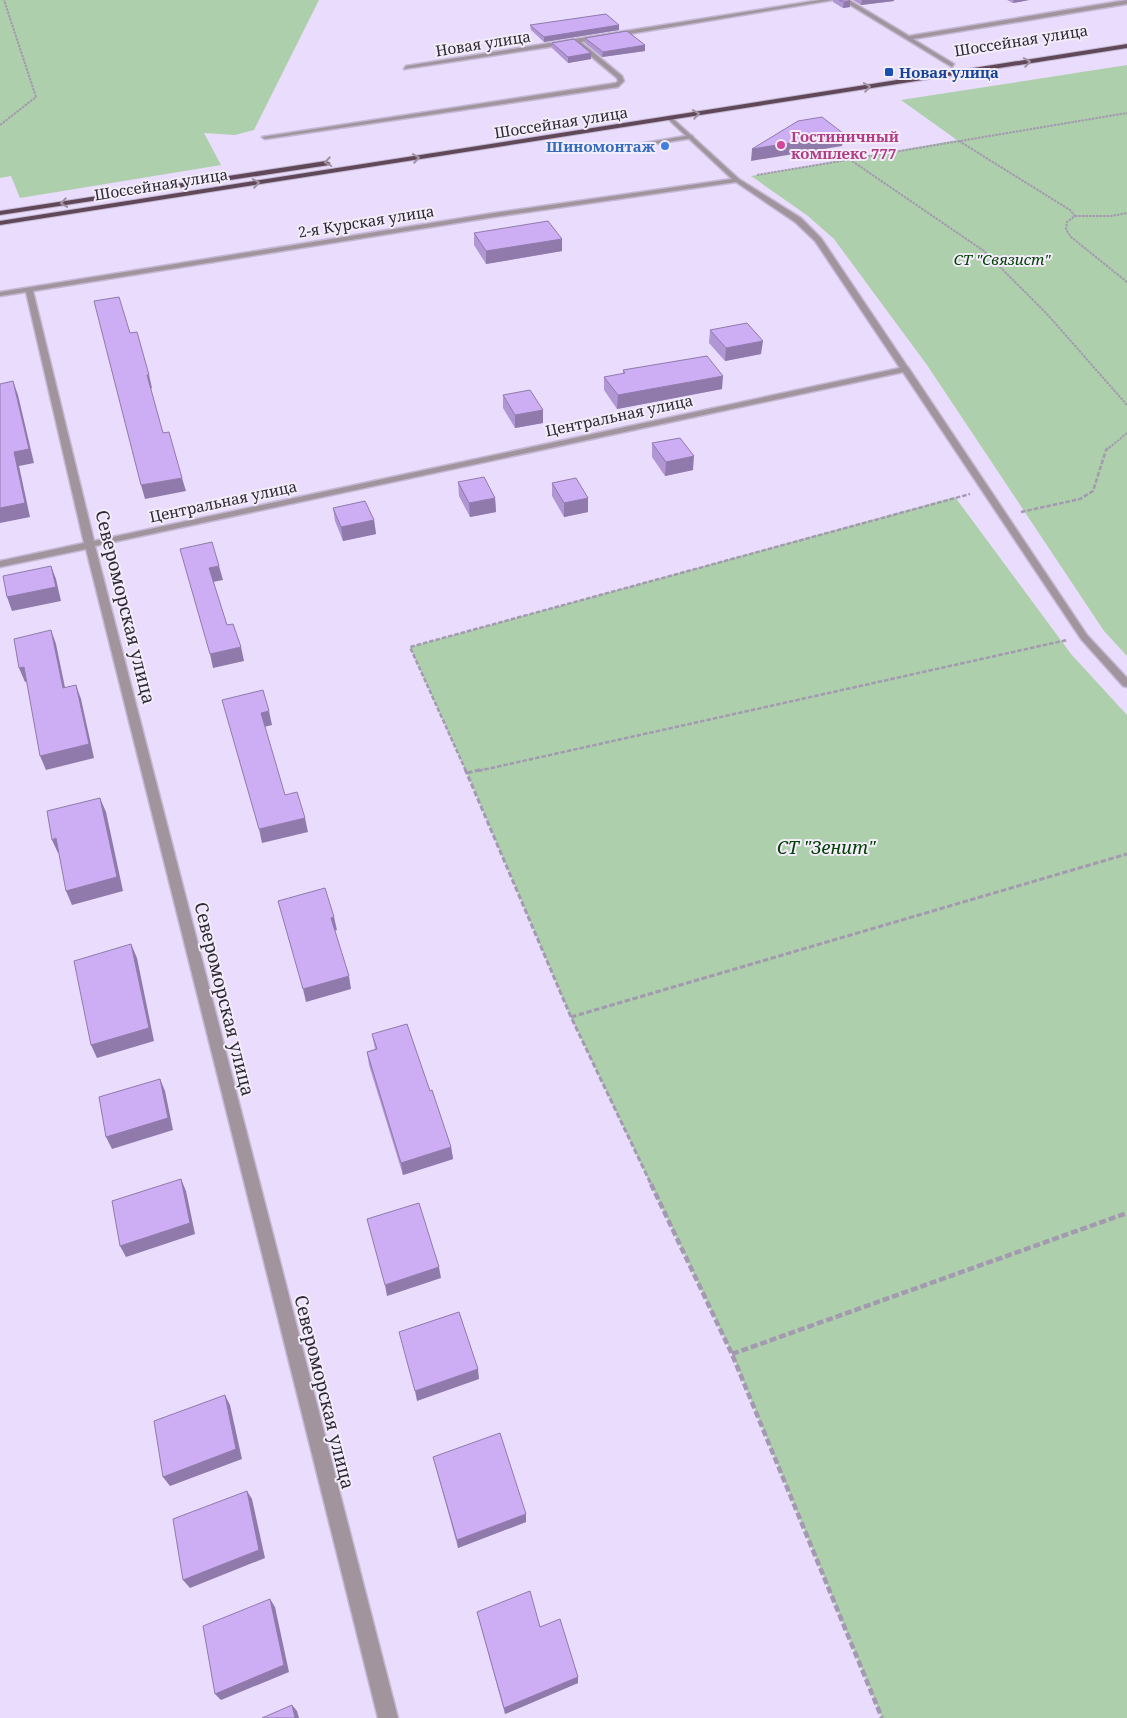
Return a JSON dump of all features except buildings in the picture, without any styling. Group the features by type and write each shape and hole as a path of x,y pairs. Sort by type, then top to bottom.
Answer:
{"highway":[{"name":"Шоссейная улица","path":"0,223 1127,46"},
{"name":"Шоссейная улица","path":"942,67 961,64"},
{"name":"Шоссейная улица","path":"427,147 808,88"},
{"name":"Шоссейная улица","path":"0,213 330,162"}],"street":[{"name":"Новая улица","path":"406,68 830,0"},
{"path":"846,0 952,65"},
{"name":"Шоссейная улица","path":"908,38 1127,2"},
{"name":"Шоссейная улица","path":"265,137 618,84 621,81 620,76 576,41"},
{"path":"670,118 737,180 798,220 818,240 904,369"},
{"name":"2-я Курская улица","path":"0,294 494,215 737,180"},
{"name":"Североморская улица","path":"28,289 90,545 388,1718"},
{"name":"Центральная улица","path":"0,564 904,369"}],"lane":[{"path":"636,145 690,137"},
{"path":"904,369 1084,636 1127,684"}],"path":[{"path":"0,125 36,97 4,0"},
{"path":"737,180 848,158 1127,113"},
{"path":"958,140 1070,210 1075,216"},
{"path":"848,158 984,251 1047,314 1127,405"},
{"path":"1127,213 1111,216 1075,216 1067,222 1066,230 1127,282"},
{"path":"1003,515 1080,499 1093,491 1106,450 1127,433"},
{"path":"882,1718 732,1354 571,1017 467,773 410,646 956,497 987,491"},
{"path":"467,773 1084,636"},
{"path":"571,1017 1127,854"},
{"path":"732,1354 1127,1213"}],"green space":[{"path":"0,0 319,0 254,130 235,135 204,133 221,165 20,198 11,176 0,178"},
{"name":"СТ \"Связист\"","path":"1127,65 1127,656 1104,631 927,365 834,239 808,216 751,176 957,140 901,100"},
{"name":"СТ \"Зенит\"","path":"955,497 1071,654 1127,715 1127,1718 882,1718 732,1354 571,1017 467,773 410,647"}],"place":[{"name":"Новая улица","path":"889,72"},
{"name":"Гостиничный комплекс 777","path":"781,145"},
{"name":"Шиномонтаж","path":"665,146"}]}
